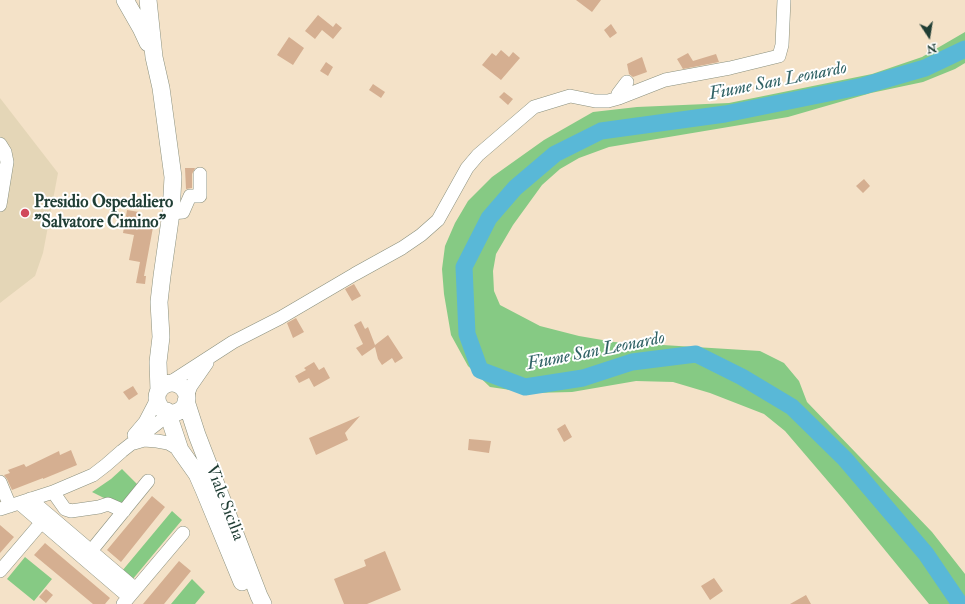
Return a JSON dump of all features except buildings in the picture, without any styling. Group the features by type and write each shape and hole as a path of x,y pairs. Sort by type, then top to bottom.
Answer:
{"main road":[{"path":"125,0 141,28 154,57"},
{"path":"148,0 154,57 161,88 172,177 171,213 159,302 161,337 158,362 172,398"},
{"name":"Viale Sicilia","path":"172,398 180,450 197,474 251,604"},
{"name":"Viale Sicilia","path":"172,398 197,435 263,604"}],"street":[{"path":"15,504 53,492 93,475 106,466 126,447 213,354 280,318 402,248 421,235 438,220 468,168 478,156 534,107 570,96 608,101 665,80 730,68 779,56 782,45 784,0"},
{"path":"619,98 618,94 627,82"},
{"path":"0,144 6,152 7,162 0,204"},
{"path":"171,213 183,212 190,196 200,196 200,174"},
{"path":"126,447 144,422 172,398 191,386 213,354"},
{"path":"126,447 144,440 168,444 180,450"},
{"path":"92,551 148,481"},
{"path":"0,482 15,504 41,523 124,594 128,595 132,593"},
{"path":"53,492 65,509 71,511 100,507 108,504 124,511"},
{"path":"15,504 92,551 131,585 133,588 132,593"},
{"path":"0,571 41,523"},
{"path":"123,604 182,533"}],"shaded area":[{"name":"Presidio Ospedaliero \"Salvatore Cimino\"","path":"0,98 58,173 43,253 35,276 0,303"}],"green space":[{"path":"965,32 965,63 955,69 923,82 871,93 788,117 609,147 579,158 560,169 542,185 513,225 496,254 493,271 494,291 500,305 540,326 579,336 614,342 760,351 784,363 799,381 807,402 932,532 965,574 965,604 929,604 844,500 785,431 764,414 710,393 673,382 636,381 572,392 531,393 490,387 468,366 451,335 444,294 442,269 445,246 455,223 468,201 492,177 544,140 593,112 637,107 729,103 872,74 922,57"},
{"path":"122,469 137,484 120,506 92,492 111,479"},
{"path":"172,511 182,520 132,580 122,571"},
{"path":"25,557 52,579 34,601 7,579"},
{"path":"192,579 205,592 195,604 171,604"}],"waterway":[{"name":"Fiume San Leonardo","path":"960,604 926,554 845,459 792,407 742,377 696,354 632,362 583,378 525,387 480,370 467,334 464,267 489,218 515,188 555,154 601,131 725,114 863,86 925,68 965,49"}],"place":[{"name":"Presidio Ospedaliero \"Salvatore Cimino\"","path":"25,213"}]}
